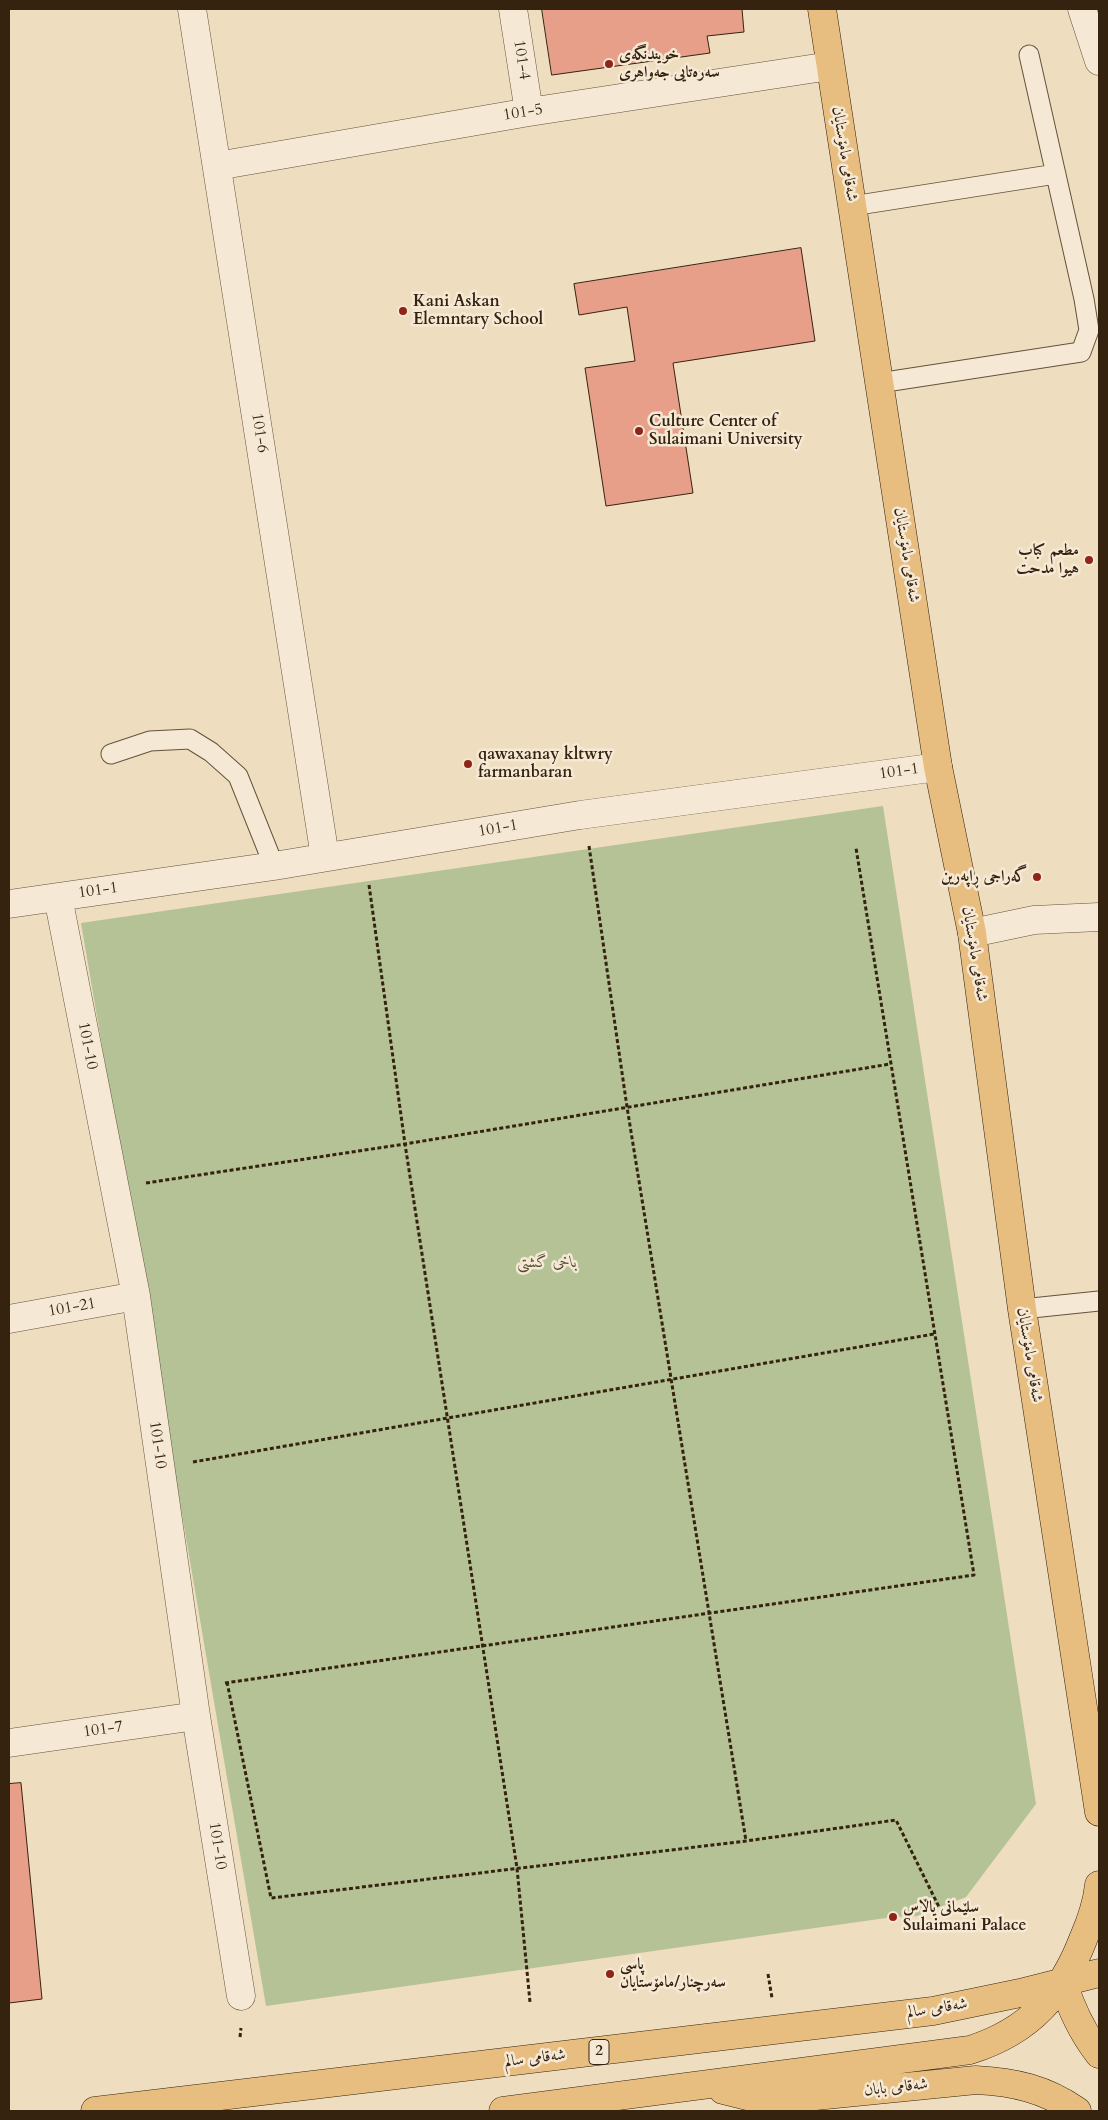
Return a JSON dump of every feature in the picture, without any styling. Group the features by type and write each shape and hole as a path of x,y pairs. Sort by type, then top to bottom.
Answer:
{"main road":[{"name":"شەقامی مامۆستایان","path":"822,9 938,766 972,933 1022,1309 1099,1812"},
{"path":"503,2111 970,2050 993,2043 1014,2032 1033,2017 1063,1982 1078,1952 1090,1921 1099,1885"},
{"name":"شەقامی سالم","path":"95,2111 933,2011 1020,1993 1099,1973"},
{"path":"1063,1982 1079,2023 1099,2054"},
{"name":"شەقامی بابان","path":"710,2085 747,2096 785,2100 976,2080 1007,2081 1036,2089 1077,2111"}],"street":[{"name":"101-6","path":"192,9 325,857"},
{"name":"101-4","path":"513,9 530,112"},
{"path":"1088,12 1099,61"},
{"name":"101-5","path":"217,166 530,112 830,66"},
{"name":"101-1","path":"9,904 274,866 580,815 938,766"},
{"name":"101-10","path":"58,897 136,1296 196,1716 241,1996"},
{"path":"972,933 1034,920 1099,918"},
{"name":"101-21","path":"9,1320 136,1296"},
{"name":"101-7","path":"9,1743 196,1716"}],"lane":[{"path":"879,383 1081,352 1089,330 1029,56"},
{"path":"852,206 1056,174"},
{"path":"111,754 150,741 190,739 211,752 238,776 274,866"},
{"path":"1022,1309 1099,1301"}],"path":[{"path":"580,815 590,849 627,1107 746,1841"},
{"path":"219,1684 974,1575 856,848"},
{"path":"364,851 405,1144 517,1868 530,2002"},
{"path":"144,1183 405,1144 890,1064"},
{"path":"183,1464 934,1334"},
{"path":"271,1898 746,1841 896,1820 939,1907"}],"green space":[{"name":"باخی گشتی","path":"883,806 1036,1804 966,1897 917,1916 893,1917 266,2006 81,923"}],"building":[{"name":"خویندنگەی سەرەتایی جەواهری","path":"542,9 742,9 744,32 707,36 710,53 552,75"},
{"name":"Culture Center of Sulaimani University","path":"801,248 815,341 673,363 693,493 606,506 585,368 635,361 627,307 579,315 574,284"},
{"path":"21,1783 42,1999 9,2003 9,1784"}],"place":[{"name":"خویندنگەی سەرەتایی جەواهری","path":"609,64"},
{"name":"Kani Askan Elemntary School","path":"403,311"},
{"name":"Culture Center of Sulaimani University","path":"639,431"},
{"name":"مطعم كباب هيوا مدحت","path":"1089,560"},
{"name":"qawaxanay kltwry farmanbaran","path":"468,764"},
{"name":"گەراجی ڕاپەرین","path":"1037,877"},
{"name":"سلێمانی پاڵاس Sulaimani Palace","path":"893,1917"},
{"name":"پاسی سەرچنار/مامۆستایان","path":"610,1974"}]}
